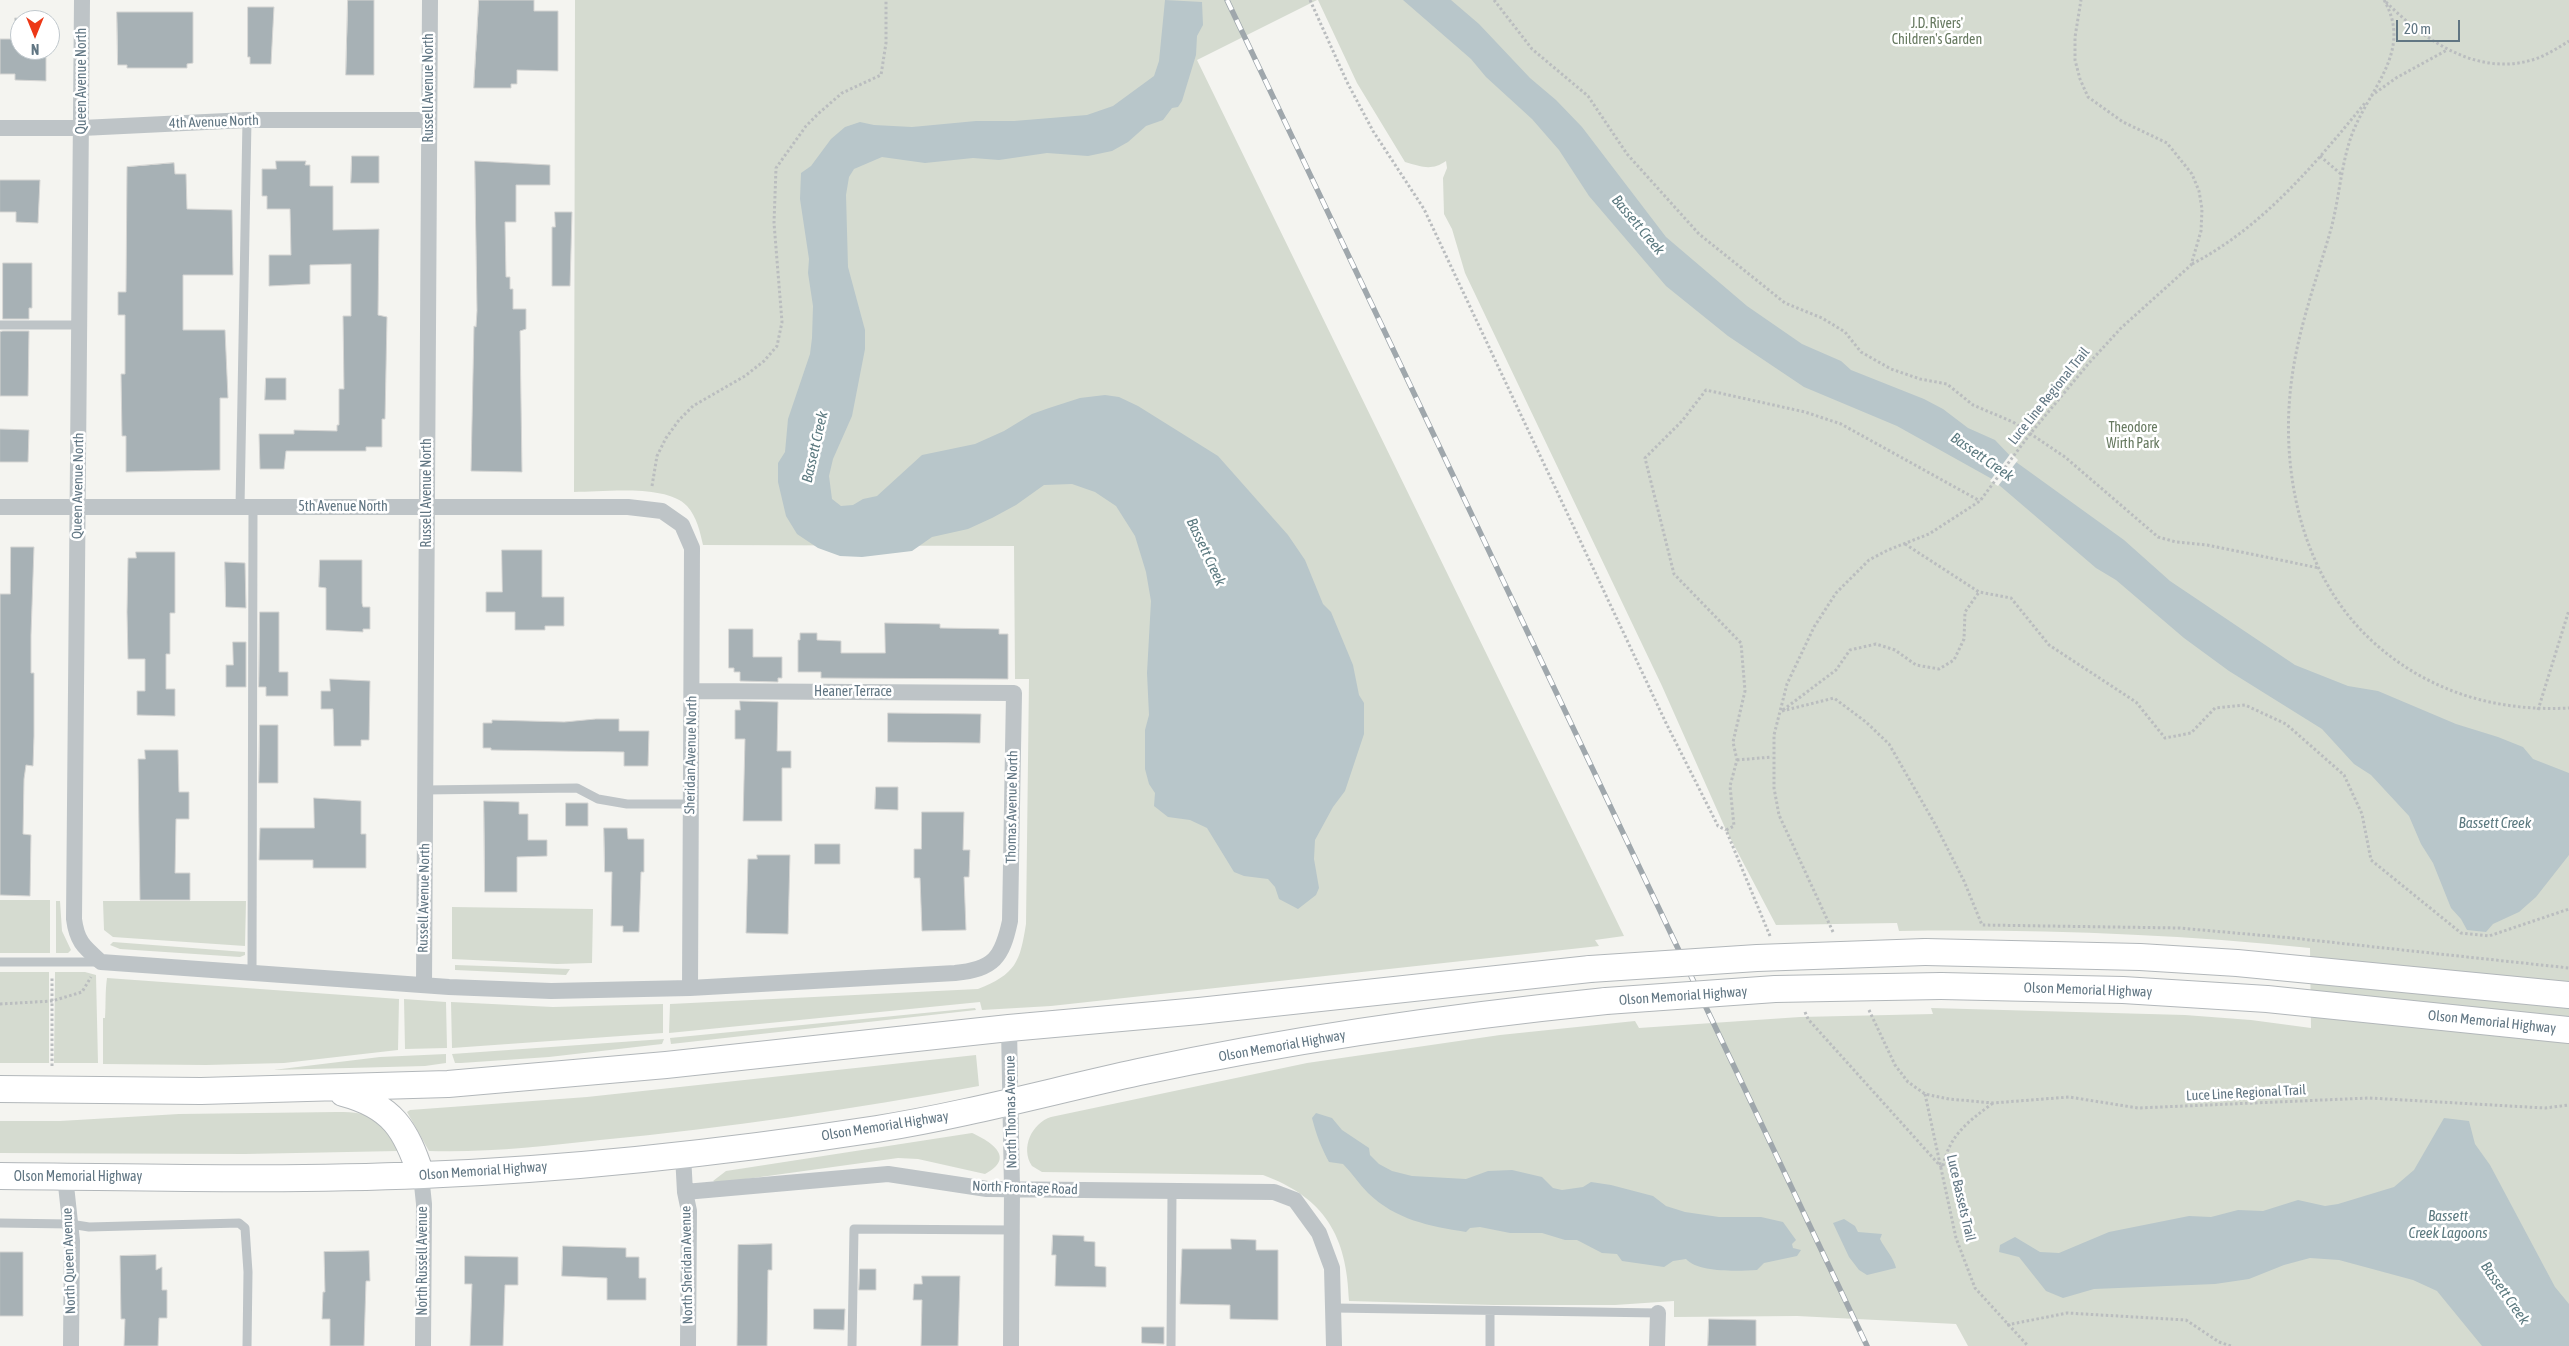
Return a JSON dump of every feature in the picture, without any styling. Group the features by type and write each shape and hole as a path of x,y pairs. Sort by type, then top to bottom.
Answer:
{"main road":[{"path":"0,1089 201,1091 448,1084 666,1065 1590,969 1757,958 1925,952 2140,957 2237,963 2569,995"},
{"name":"Olson Memorial Highway","path":"0,1176 317,1178 421,1175 683,1155 879,1128 1010,1104 1141,1072 1330,1037 1485,1013 1606,1001 1775,989 1940,986 2123,990 2267,999 2569,1030"},
{"path":"324,1088 366,1100 391,1117 406,1135 421,1175"}],"street":[{"name":"Queen Avenue North","path":"82,0 74,919 76,936 84,947 101,962"},
{"name":"Russell Avenue North","path":"424,985 430,0"},
{"name":"4th Avenue North","path":"0,128 82,128 248,120 429,120"},
{"name":"5th Avenue North","path":"0,507 628,508 662,511 682,525"},
{"name":"Sheridan Avenue North","path":"682,525 692,548 690,988"},
{"name":"Heaner Terrace","path":"692,691 1014,693"},
{"name":"Thomas Avenue North","path":"101,962 252,974 551,992 690,988 977,971 994,961 1005,945 1010,921 1014,693"},
{"name":"North Thomas Avenue","path":"1009,1028 1012,1189 1011,1346"},
{"name":"North Sheridan Avenue","path":"683,1155 685,1192 689,1210 688,1346"},
{"name":"North Frontage Road","path":"685,1192 888,1174 987,1189 1274,1192 1295,1200 1319,1233 1332,1268 1334,1346"},
{"name":"North Russell Avenue","path":"421,1175 424,1204 423,1346"},
{"name":"North Queen Avenue","path":"65,1176 70,1224 71,1346"},
{"path":"1657,1346 1658,1313"}],"lane":[{"path":"248,120 246,507 252,974"},
{"path":"0,324 80,325"},
{"path":"425,790 577,788 598,799 627,804 690,804"},
{"path":"0,962 101,962"},
{"path":"1172,1191 1172,1346"},
{"path":"0,1223 70,1224 89,1227 239,1223 245,1228 248,1272 247,1346"},
{"path":"852,1346 854,1229 1012,1230"},
{"path":"1334,1308 1490,1312 1658,1313"},
{"path":"1490,1312 1490,1346"}],"path":[{"path":"652,486 657,456 679,420 693,406 745,376 764,361 777,346 782,322 774,223 776,168 806,126 819,113 842,94 881,75 886,43 886,0"},
{"path":"1310,0 1347,82 1373,131 1424,209 1666,723 1718,826 1726,830 1771,938"},
{"path":"1494,0 1532,49 1588,96 1627,154 1699,234 1785,303 1822,318 1845,332 1861,352 1891,369 1920,379 1947,384 1973,405 2013,422 2065,457 2158,537 2176,542 2207,546 2319,568"},
{"path":"2081,0 2075,37 2075,60 2080,79 2088,97 2123,122 2168,143 2192,174 2199,191 2202,209 2200,231 2191,264"},
{"path":"2384,0 2408,23 2447,50 2475,60 2517,62 2535,59 2569,41"},
{"path":"2384,0 2395,27 2394,40 2385,72 2369,97 2350,142 2331,228 2315,278 2292,377 2289,419 2290,458 2295,495 2306,537 2319,568 2342,607 2360,629 2386,655 2416,675 2456,693 2494,705 2538,710 2569,708"},
{"path":"2369,97 2396,78 2447,50"},
{"name":"Luce Line Regional Trail","path":"1822,909 1779,815 1774,788 1772,758 1774,735 1782,711 1787,684 1796,662 1826,605 1845,582 1869,560 1930,534 1980,501 1988,493 2030,434 2121,328 2191,264 2218,250 2243,233 2277,202 2320,156 2369,97"},
{"path":"2320,156 2342,175"},
{"path":"1726,830 1734,826 1730,786 1737,760 1733,742 1745,691 1741,643 1674,574 1645,458 1682,421 1706,390 1805,412 1841,424 1980,501"},
{"path":"1904,544 1979,592 2011,598 2049,645 2136,702 2165,738 2191,733 2215,708 2245,705 2286,724 2344,774 2362,814 2371,860 2461,933 2489,936 2569,909"},
{"path":"1782,711 1836,670 1850,650 1876,644 1895,650 1916,665 1939,668 1954,660 1964,639 1965,612 1979,592"},
{"path":"2538,710 2569,610"},
{"path":"1782,711 1834,698 1866,722 1889,744 1935,824 1964,881 1982,925 2179,928 2292,938 2569,968"},
{"path":"1737,760 1772,758"},
{"path":"52,962 52,1066"},
{"path":"0,1004 52,1001 82,992 101,962"},
{"path":"1804,1010 1808,1019 1943,1169"},
{"name":"Luce Line Regional Trail","path":"1925,1094 1993,1103 2069,1098 2138,1108 2369,1098 2545,1108 2569,1105"},
{"name":"Luce Bassets Trail","path":"1925,1094 1943,1169 1956,1238 1975,1288 2028,1346"},
{"path":"1943,1169 1947,1148 1964,1125 1993,1103"},
{"path":"2007,1325 2067,1313 2186,1320 2219,1342 2231,1346"}],"green space":[{"path":"575,0 1317,0 1197,60 1624,936 1595,940 1599,946 1051,1006 982,1010 980,1002 669,1033 670,1004 978,989 1001,978 1008,972 1018,957 1026,924 1029,679 1015,679 1014,546 703,545 698,525 693,515 687,506 677,499 650,492 574,492"},
{"name":"Theodore Wirth Park","path":"1318,0 2569,0 2569,1346 1968,1346 1956,1324 1797,1316 1674,1317 1674,1301 1615,1305 1494,1305 1349,1301 1343,1257 1337,1239 1328,1222 1317,1208 1302,1195 1284,1184 1263,1175 1042,1172 1032,1166 1027,1152 1030,1137 1038,1125 1051,1117 1307,1063 1500,1035 1635,1021 1639,1028 1800,1017 1933,1014 1931,1008 2185,1015 2251,1020 2311,1028 2310,948 2156,936 2002,931 1899,931 1897,923 1776,925 1726,830 1662,686 1465,273 1452,229 1444,214 1443,178 1447,168 1446,161 1431,167 1422,167 1405,162 1357,83"},
{"path":"0,900 50,900 50,953 0,953"},
{"path":"56,901 60,901 62,931 71,950 68,953 56,953"},
{"path":"103,901 246,901 245,946 113,937 104,930"},
{"path":"452,907 593,909 592,963 557,964 452,959"},
{"path":"113,942 245,952 245,955 240,957 120,949 110,945"},
{"path":"455,965 570,969 566,975 455,970"},
{"path":"0,972 49,972 49,1063 0,1063"},
{"path":"55,972 85,972 96,975 98,1063 54,1063"},
{"path":"107,978 399,999 398,1050 284,1063 206,1065 103,1064 103,1018 105,1018"},
{"path":"404,999 446,1002 447,1048 405,1049"},
{"path":"451,1002 553,1007 663,1004 663,1033 452,1048"},
{"path":"975,1008 976,1010 671,1044 670,1038"},
{"path":"664,1039 662,1044 549,1057 455,1063 452,1054"},
{"path":"446,1054 446,1063 425,1066 273,1070 380,1057"},
{"path":"976,1055 979,1086 743,1124 558,1145 493,1150 429,1151 407,1112 410,1110 587,1097"},
{"path":"337,1112 360,1114 375,1120 387,1131 398,1151 245,1154 0,1153 0,1121 60,1121 179,1114"},
{"path":"972,1133 987,1141 998,1151 1000,1156 999,1162 994,1168 985,1174 918,1159 898,1158 717,1183 713,1181 726,1171"}],"water":[{"path":"1165,0 1202,2 1203,25 1197,36 1196,55 1182,101 1178,107 1172,108 1163,120 1146,126 1128,142 1112,151 1088,156 1047,153 999,160 973,158 925,163 882,157 854,169 849,177 846,195 848,267 865,330 865,349 852,416 833,459 829,476 832,499 841,506 853,505 863,499 877,496 922,455 975,444 1004,431 1032,414 1080,398 1105,395 1119,397 1138,406 1218,456 1288,535 1305,560 1323,604 1331,612 1353,665 1359,695 1364,703 1364,734 1345,791 1333,807 1315,840 1314,859 1319,888 1316,895 1298,909 1279,899 1275,887 1268,879 1244,876 1234,872 1207,828 1190,820 1168,817 1154,806 1155,793 1149,784 1145,769 1145,730 1149,715 1147,673 1151,601 1146,572 1135,536 1116,506 1095,492 1072,484 1044,485 1016,505 992,518 968,529 932,537 912,551 862,557 840,556 818,548 797,534 786,516 778,482 778,463 785,452 788,419 810,354 812,338 813,306 808,273 809,259 800,199 801,173 811,166 831,139 845,127 860,122 874,125 912,127 976,121 1014,121 1087,115 1113,106 1154,76 1159,61"},
{"name":"Bassett Creek","path":"1403,0 1451,0 1479,24 1530,78 1556,100 1582,127 1666,237 1747,306 1802,344 1841,361 1851,370 1924,399 1943,409 1968,428 1995,440 2016,462 2124,540 2170,581 2295,665 2348,686 2378,691 2456,724 2498,737 2523,747 2533,759 2569,773 2569,855 2536,897 2519,912 2493,924 2486,932 2467,930 2461,919 2451,908 2433,863 2421,844 2409,816 2371,775 2354,764 2322,729 2229,671 2184,638 2116,580 2096,568 1992,479 1897,426 1804,387 1728,336 1666,286 1589,196 1559,150 1532,119 1486,77 1471,59"},
{"path":"1316,1113 1332,1118 1342,1130 1369,1148 1370,1155 1379,1164 1392,1171 1412,1176 1466,1179 1488,1171 1512,1170 1542,1177 1553,1188 1562,1190 1583,1187 1591,1182 1611,1185 1653,1196 1666,1206 1685,1212 1719,1217 1761,1217 1783,1222 1796,1240 1792,1244 1793,1248 1801,1250 1797,1256 1764,1263 1757,1270 1730,1271 1709,1269 1692,1264 1686,1259 1673,1261 1664,1267 1622,1261 1617,1254 1602,1253 1577,1240 1565,1240 1542,1233 1510,1233 1480,1227 1470,1228 1466,1232 1426,1224 1390,1210 1368,1193 1343,1164 1329,1162 1312,1118"},
{"name":"Bassett Creek Lagoons","path":"2444,1118 2469,1121 2475,1144 2490,1165 2555,1287 2569,1304 2569,1346 2482,1346 2437,1291 2413,1280 2339,1260 2310,1258 2284,1265 2249,1279 2215,1284 2094,1289 2063,1298 2046,1291 2019,1257 1999,1252 2000,1245 2015,1237 2040,1252 2059,1253 2109,1232 2189,1216 2211,1217 2238,1210 2263,1211 2298,1200 2325,1206 2338,1204 2394,1187 2414,1170"},
{"path":"1844,1219 1855,1226 1858,1232 1882,1234 1880,1239 1896,1268 1867,1275 1859,1270 1849,1257 1833,1223"}],"pier":[{"path":"2011,453 2018,460 1998,486 1990,481"}],"building":[{"path":"348,0 374,0 374,75 346,75"},
{"path":"479,0 534,0 534,11 558,11 558,71 517,70 517,84 511,84 511,88 474,88"},
{"path":"248,7 274,7 271,64 250,64 250,57 248,57"},
{"path":"117,12 193,12 193,63 187,64 187,68 127,68 127,65 118,65"},
{"path":"0,39 10,39 10,60 46,60 46,81 15,80 15,74 0,74"},
{"path":"352,156 379,156 379,183 351,183"},
{"path":"276,161 306,161 305,165 310,165 310,186 333,186 333,230 379,229 378,315 387,317 385,419 382,419 382,447 366,447 366,451 286,451 284,469 260,469 259,434 294,434 294,430 337,431 337,425 339,425 339,389 344,389 343,316 351,316 351,264 310,265 310,284 269,286 269,255 291,255 290,209 267,209 267,196 262,196 262,169 276,169"},
{"path":"475,161 550,165 550,185 516,185 516,222 505,222 506,277 510,277 510,289 513,289 513,309 526,309 526,329 520,331 522,472 471,471 474,326 476,327 477,311"},
{"path":"174,163 175,174 186,174 187,209 232,210 233,275 183,275 183,330 225,330 228,398 220,398 220,470 126,472 126,436 122,436 121,374 125,374 125,315 118,315 118,292 126,292 127,167"},
{"path":"0,180 40,180 38,223 16,222 16,212 0,212"},
{"path":"555,212 572,212 570,286 552,286 552,227 555,227"},
{"path":"3,263 32,263 32,308 29,308 29,319 3,319"},
{"path":"29,331 28,396 0,396 0,332"},
{"path":"266,378 286,378 286,400 265,400"},
{"path":"0,429 29,430 28,462 0,462"},
{"path":"11,547 34,547 31,635 31,673 34,673 33,766 26,765 23,834 31,835 30,896 0,895 0,594 10,594"},
{"path":"502,550 542,550 542,597 564,597 564,626 545,626 545,630 515,630 515,612 486,612 486,592 502,592"},
{"path":"136,552 175,552 175,613 170,613 170,654 166,654 166,689 175,689 175,716 137,715 137,691 145,691 145,659 128,659 127,612 128,558 136,558"},
{"path":"320,560 362,560 362,603 363,607 370,607 370,629 363,629 363,632 326,630 326,588 319,587"},
{"path":"225,562 245,563 246,608 226,607"},
{"path":"260,612 279,612 279,672 288,672 288,696 266,696 266,687 259,687"},
{"path":"885,623 940,624 940,628 999,629 999,634 1008,634 1008,679 821,678 821,672 798,672 798,640 800,640 800,633 817,633 817,640 841,641 841,653 885,653"},
{"path":"729,629 753,629 753,657 782,657 782,678 778,678 778,682 740,681 740,672 734,672 734,668 729,668"},
{"path":"233,642 246,642 246,687 226,687 226,665 233,665"},
{"path":"330,679 370,681 369,740 361,740 361,746 334,746 333,709 321,709 321,691 330,691"},
{"path":"740,701 778,702 777,751 791,751 791,768 782,768 782,821 743,821 745,739 735,739 735,710 740,710"},
{"path":"888,713 981,714 980,743 888,742"},
{"path":"619,719 619,731 649,731 648,766 624,766 624,752 491,750 491,748 483,748 483,723 492,723 492,720 564,722"},
{"path":"260,725 278,725 278,783 259,783"},
{"path":"145,750 178,750 179,792 189,792 189,819 176,819 175,873 190,873 190,900 140,900 138,759 145,759"},
{"path":"876,787 898,787 898,810 875,809"},
{"path":"314,798 361,801 361,834 366,834 366,868 313,868 313,860 259,860 260,828 314,828"},
{"path":"484,801 519,802 519,814 528,814 528,840 547,840 547,856 517,857 517,892 485,892"},
{"path":"566,803 588,803 588,826 566,826"},
{"path":"922,812 964,812 963,850 970,850 969,877 964,877 966,930 922,931 920,878 914,878 914,849 921,849"},
{"path":"604,828 627,828 628,839 644,839 644,872 641,872 639,932 623,932 623,926 611,926 612,872 605,872"},
{"path":"815,844 840,844 840,864 815,864"},
{"path":"757,855 790,855 788,934 746,933 748,859 757,859"},
{"path":"1053,1235 1084,1236 1084,1241 1095,1242 1095,1266 1106,1267 1106,1287 1055,1286 1056,1255 1052,1255"},
{"path":"1231,1239 1256,1240 1256,1250 1278,1250 1278,1320 1230,1319 1230,1305 1180,1304 1182,1249 1231,1249"},
{"path":"772,1244 772,1270 768,1270 767,1346 737,1346 738,1245"},
{"path":"563,1246 626,1248 626,1257 639,1257 639,1278 646,1278 646,1300 607,1300 607,1278 562,1276"},
{"path":"369,1251 370,1281 366,1281 364,1346 330,1346 330,1319 322,1319 323,1292 325,1292 324,1252"},
{"path":"0,1252 23,1252 23,1316 0,1316"},
{"path":"156,1255 156,1270 162,1267 162,1290 167,1290 167,1318 159,1318 158,1346 124,1346 125,1319 121,1319 120,1256"},
{"path":"465,1256 518,1257 518,1285 505,1285 503,1346 470,1346 472,1284 465,1284"},
{"path":"860,1269 876,1269 876,1290 859,1290"},
{"path":"922,1276 960,1276 958,1346 921,1346 922,1300 913,1300 914,1284 922,1284"},
{"path":"814,1309 845,1309 844,1330 814,1329"},
{"path":"1709,1319 1756,1320 1756,1346 1708,1346"},
{"path":"1142,1327 1164,1327 1164,1344 1142,1343"}],"railway":[{"path":"1227,0 1867,1346"}],"park label":[{"name":"J.D. Rivers' Children's Garden","path":"1937,32"}]}
